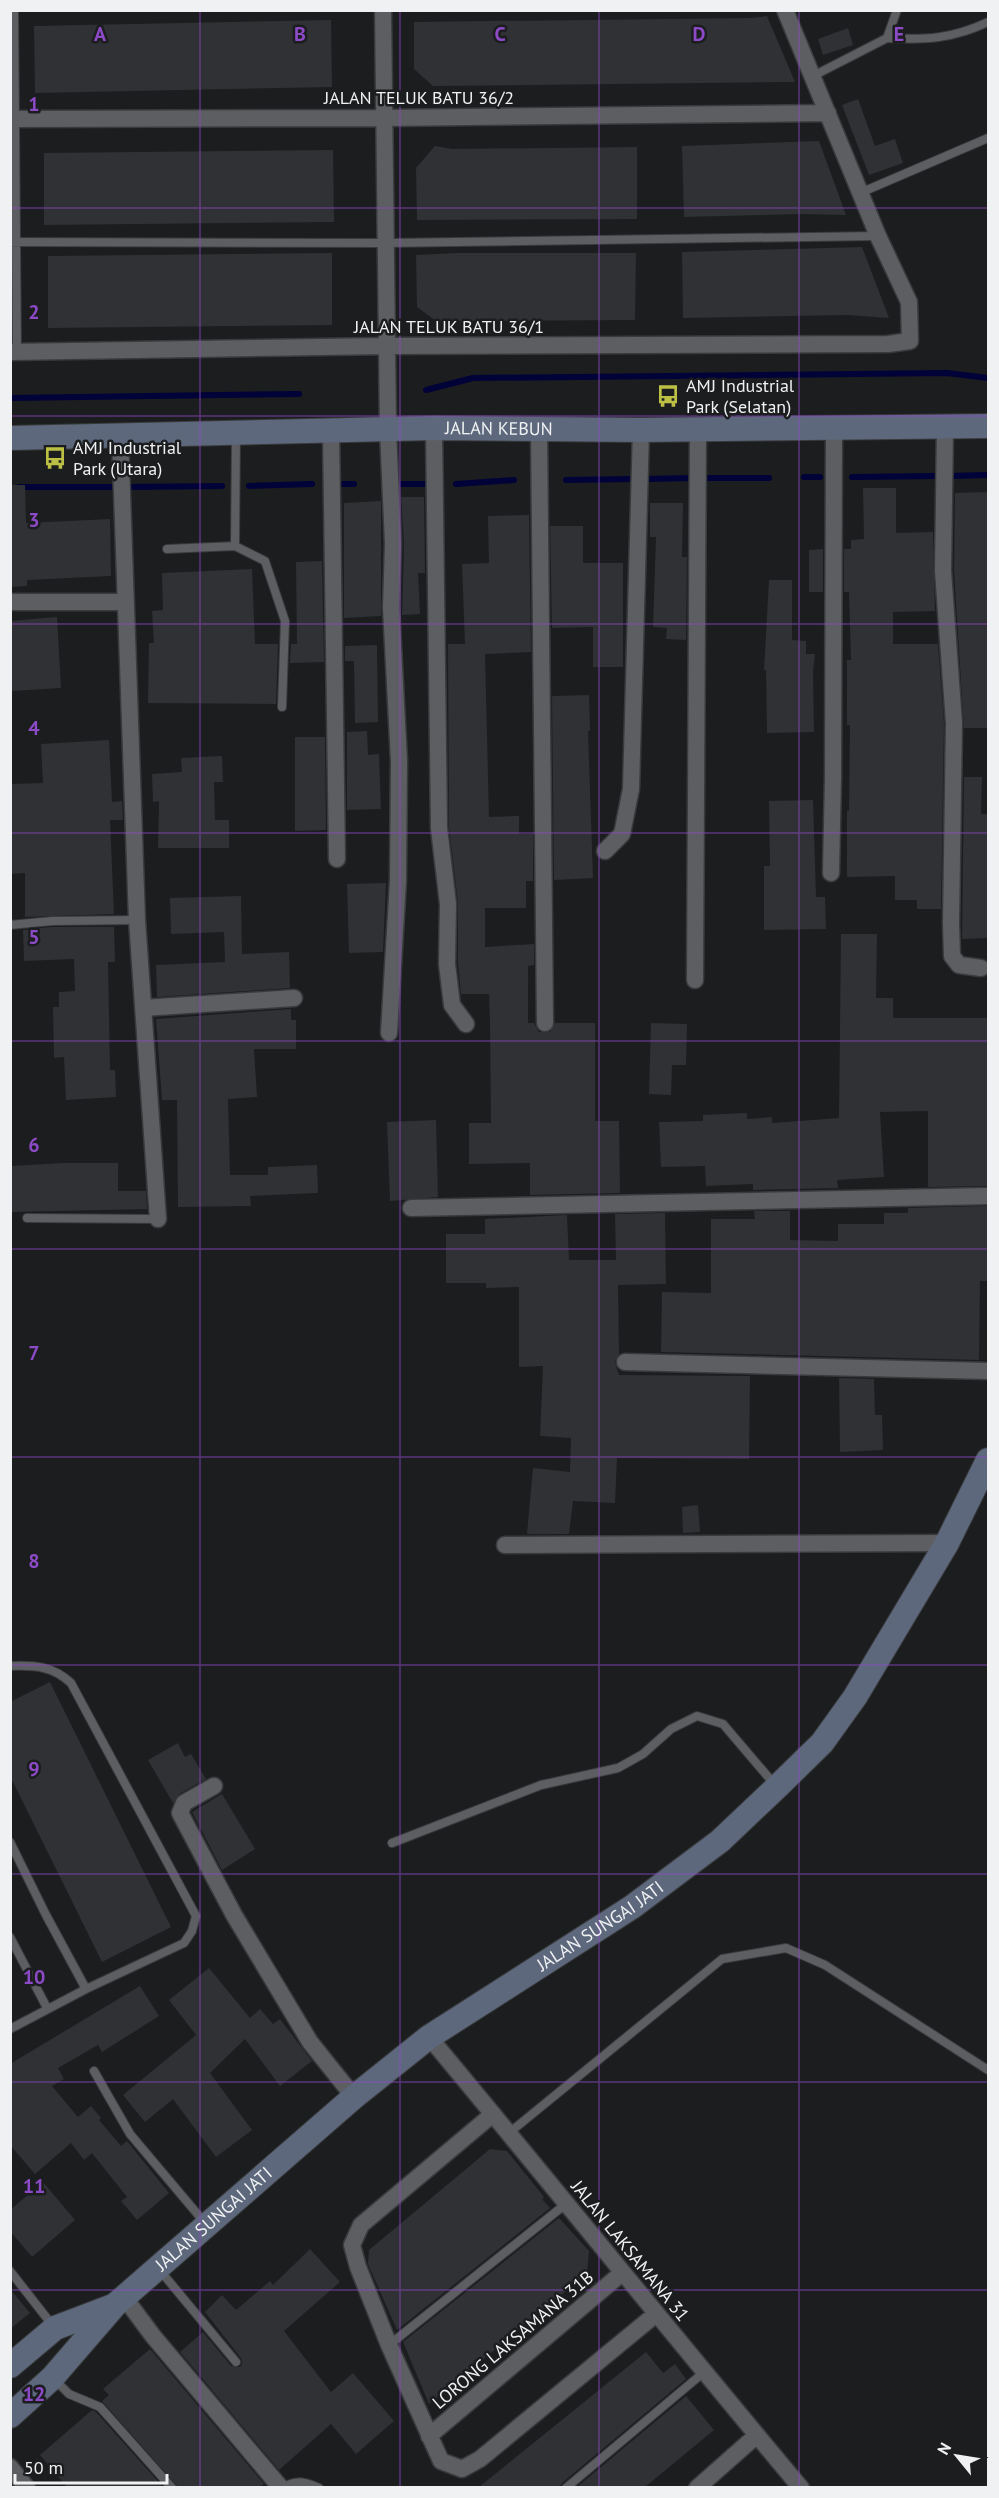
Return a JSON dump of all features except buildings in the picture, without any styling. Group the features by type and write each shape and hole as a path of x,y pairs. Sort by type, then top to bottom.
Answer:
{"main road":[{"name":"JALAN KEBUN","path":"10,438 434,428 698,430 988,426"},
{"name":"JALAN SUNGAI JATI","path":"10,2416 52,2378 119,2301 354,2097 429,2037 632,1907 720,1841 777,1787 822,1743 855,1697 946,1543 983,1488 988,1460"},
{"name":"JALAN SUNGAI JATI","path":"10,2366 55,2328 119,2301"}],"street":[{"path":"383,10 388,430 393,544 391,607 399,761 398,881 389,1033"},
{"path":"785,10 878,236"},
{"name":"JALAN TELUK BATU 36/2","path":"13,119 828,113"},
{"name":"JALAN TELUK BATU 36/1","path":"14,352 387,346 888,344 910,341 909,303 878,236"},
{"path":"945,427 943,571 954,723 952,956 959,965 981,968"},
{"path":"434,428 439,828 448,904 447,964 452,1005 466,1024"},
{"path":"831,873 834,428"},
{"path":"539,430 545,1023"},
{"path":"605,851 622,834 632,789 641,430"},
{"path":"695,981 698,430"},
{"path":"331,431 337,859"},
{"path":"120,436 137,920 158,1219"},
{"path":"10,602 125,602"},
{"path":"143,1008 294,998"},
{"path":"411,1208 988,1196"},
{"path":"625,1362 988,1371"},
{"path":"505,1545 946,1543"},
{"path":"214,1786 184,1803 180,1813 234,1915 304,2033 354,2097"},
{"name":"JALAN LAKSAMANA 31","path":"429,2037 567,2203 703,2373 801,2487"},
{"path":"493,2114 361,2225 352,2245 357,2267 389,2345 441,2461 462,2469 480,2459 656,2314"},
{"name":"LORONG LAKSAMANA 31B","path":"429,2436 622,2273"},
{"path":"119,2301 153,2336 282,2487"},
{"path":"697,2487 757,2435"},
{"path":"10,2467 27,2487"}],"lane":[{"path":"14,10 14,352"},
{"path":"886,38 897,10"},
{"path":"813,76 886,38 933,40 968,32 988,22"},
{"path":"860,193 988,138"},
{"path":"13,242 386,243 878,236"},
{"path":"235,546 236,433"},
{"path":"167,549 235,546 265,561 285,621 282,707"},
{"path":"10,925 52,921 137,920"},
{"path":"27,1218 158,1219"},
{"path":"10,1666 31,1665 59,1672 71,1683 196,1916 192,1930 184,1943 47,2008 10,2029"},
{"path":"392,1843 541,1785 618,1768 643,1754 671,1729 697,1716 723,1724 777,1787"},
{"path":"10,1842 46,1916 86,1989"},
{"path":"10,1937 47,2008"},
{"path":"509,2133 722,1959 786,1948 825,1965 988,2070"},
{"path":"94,2071 130,2134 206,2225"},
{"path":"389,2345 567,2203"},
{"path":"158,2268 236,2362"},
{"path":"10,2271 55,2328"},
{"path":"566,2487 703,2373"},
{"path":"52,2378 69,2394 100,2407 172,2487"},
{"path":"282,2487 293,2481 303,2481 319,2487"}],"waterway":[{"path":"426,390 473,378 947,373 988,378"},
{"path":"10,398 299,394"},
{"path":"950,476 988,475"},
{"path":"852,477 937,476"},
{"path":"804,477 820,477"},
{"path":"647,479 691,478"},
{"path":"702,478 769,478"},
{"path":"566,480 632,479"},
{"path":"456,484 514,480"},
{"path":"249,486 312,484"},
{"path":"343,484 354,484"},
{"path":"398,484 427,484"},
{"path":"126,487 222,486"},
{"path":"19,487 114,487"}],"place":[{"name":"AMJ Industrial Park (Selatan)","path":"668,396"},
{"name":"AMJ Industrial Park (Utara)","path":"55,458"}]}
